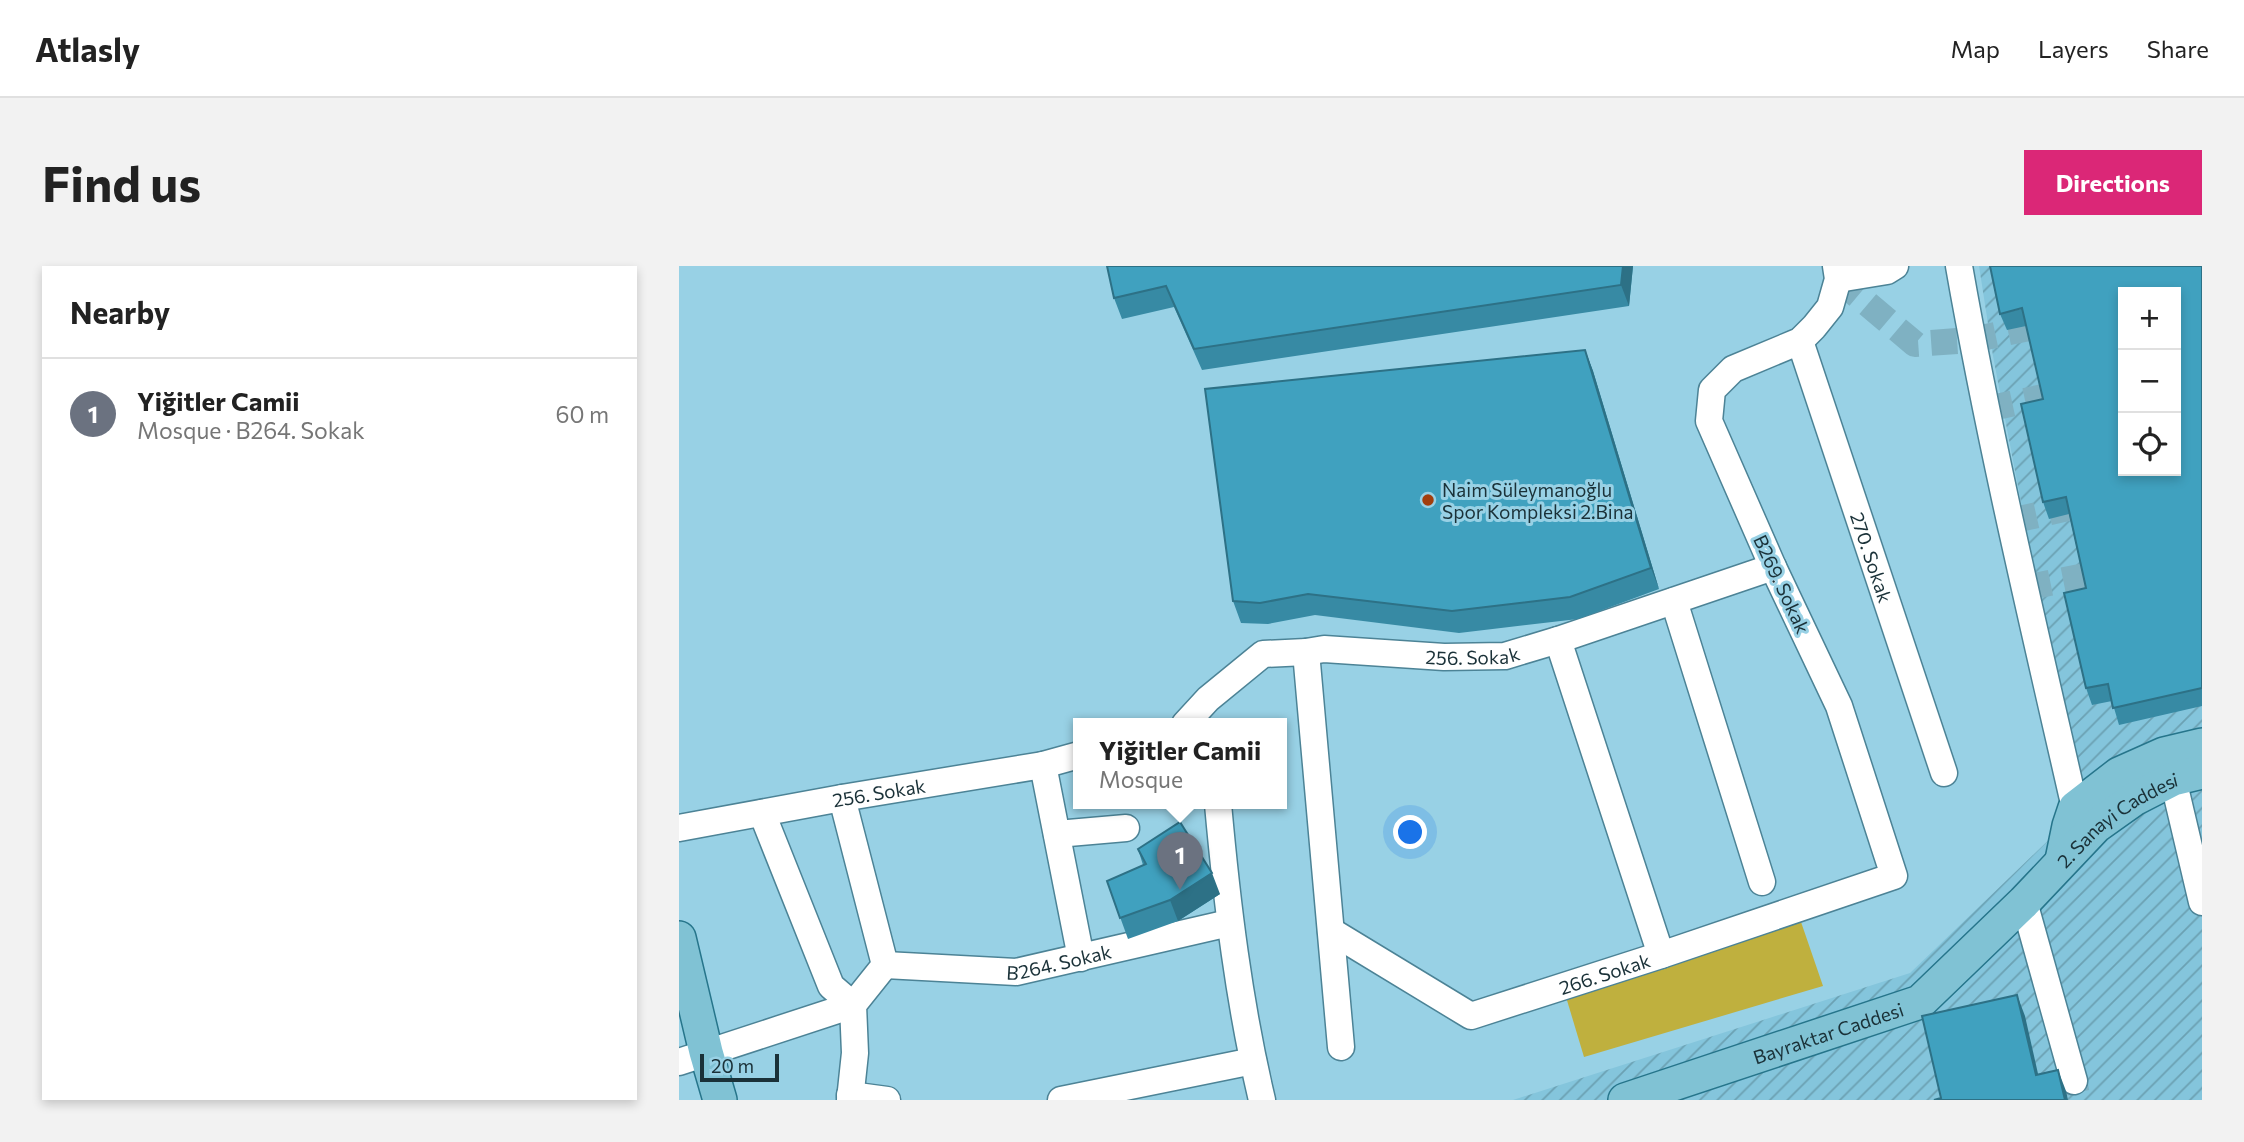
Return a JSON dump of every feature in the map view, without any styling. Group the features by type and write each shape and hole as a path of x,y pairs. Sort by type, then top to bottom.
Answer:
{"main road":[{"name":"2. Sanayi Caddesi","path":"2062,860 2075,808 2119,774 2165,754 2202,745"},
{"name":"2. Sanayi Caddesi","path":"2062,860 2096,826 2134,799 2187,776"},
{"name":"Bayraktar Caddesi","path":"1625,1100 1920,1002 2024,902 2062,860"},
{"path":"679,937 693,1057 720,1100"}],"street":[{"path":"1800,341 1830,307 1837,272 1887,271 1895,266"},
{"path":"1959,266 1972,340 2025,588 2075,808"},
{"name":"B269. Sokak","path":"1800,341 1733,369 1712,390 1709,421 1773,567 1839,706 1894,876"},
{"name":"270. Sokak","path":"1800,341 1944,773"},
{"name":"256. Sokak","path":"1209,711 1263,654 1324,649 1444,657 1506,656 1773,567"},
{"path":"1674,601 1762,882"},
{"path":"1558,640 1661,955"},
{"path":"1307,652 1341,1047"},
{"name":"256. Sokak","path":"679,828 842,797 1043,765 1073,757"},
{"path":"1043,765 1081,958"},
{"path":"2187,776 2202,902"},
{"path":"693,1057 853,1005 885,965 842,797"},
{"path":"1218,809 1229,923 1262,1100"},
{"path":"762,813 831,986 853,1005 855,1053 850,1098 887,1100"},
{"path":"1057,834 1126,828"},
{"name":"266. Sokak","path":"1331,932 1471,1016 1894,876"},
{"path":"2024,902 2074,1081"},
{"name":"B264. Sokak","path":"885,965 1016,972 1229,923"},
{"path":"1061,1100 1253,1061"}],"shaded area":[{"path":"1979,266 2202,266 2202,1100 1513,1100 1910,973 2080,810 1993,356"},
{"path":"1801,922 1823,986 1584,1057 1566,997"}],"building":[{"path":"1107,266 1623,266 1621,285 1194,349 1166,286 1114,298"},
{"path":"1990,266 2202,266 2202,688 2113,708 2108,684 2086,688 2064,593 2086,588 2066,497 2043,502 2021,404 2043,399 2022,308 2000,314"},
{"name":"Naim Süleymanoğlu Spor Kompleksi 2.Bina","path":"1585,350 1651,568 1570,597 1452,611 1308,594 1260,603 1233,601 1205,389"},
{"path":"1180,822 1212,873 1170,900 1120,918 1107,881 1146,864 1138,849"},
{"path":"2017,995 2036,1075 2058,1070 2065,1100 1934,1100 1941,1098 1922,1016"}],"tunnel":[{"path":"1838,279 1915,344 1972,340 2118,309"},
{"path":"1987,409 2118,381"},
{"path":"2011,521 2081,505"},
{"path":"2025,588 2119,569"},
{"path":"1984,1100 2074,1081 2078,1100"}],"place":[{"name":"Naim Süleymanoğlu Spor Kompleksi 2.Bina","path":"1428,500"},
{"name":"Yiğitler Camii","path":"1180,890"}]}
